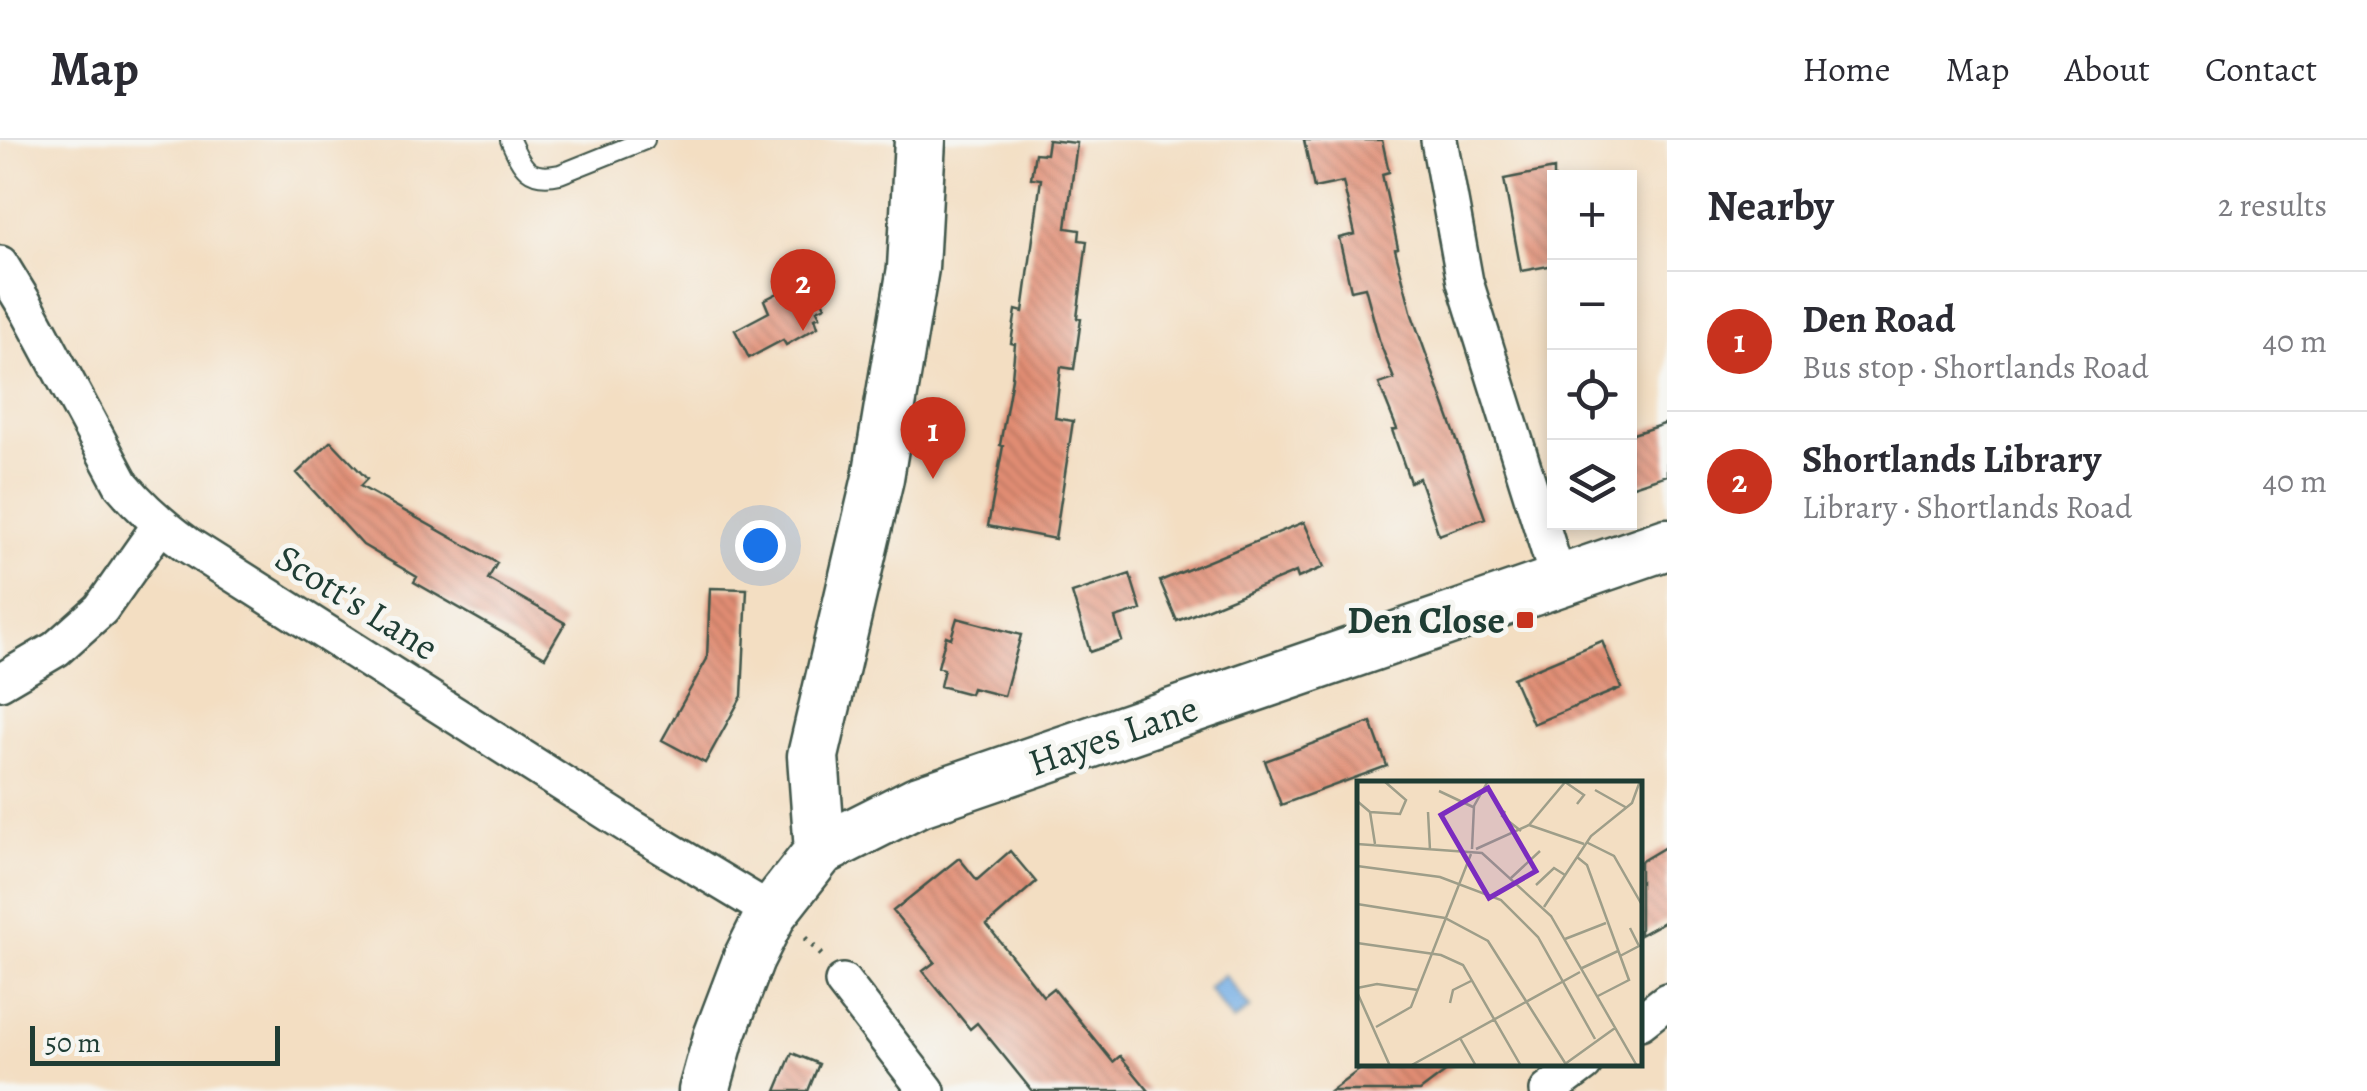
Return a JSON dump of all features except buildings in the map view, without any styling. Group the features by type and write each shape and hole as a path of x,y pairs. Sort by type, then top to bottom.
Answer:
{"main road":[{"path":"820,852 812,756 878,478 912,268 920,140"},
{"name":"Hayes Lane","path":"704,1091 743,974 772,912 820,852 917,802 1667,544"}],"street":[{"path":"1439,140 1465,282 1559,582"},
{"name":"Scott's Lane","path":"0,264 14,318 122,484 160,525 634,829 772,912"},
{"path":"0,682 56,650 101,609 160,525"},
{"path":"843,982 927,1091"},
{"path":"1642,1020 1667,1001"},
{"path":"1548,1091 1581,1066"}],"lane":[{"path":"510,140 520,163 531,174 546,177 645,140"}],"path":[{"path":"772,912 814,944 843,982"}],"water":[{"path":"1224,975 1250,1008 1233,1021 1208,988"}],"place":[{"name":"Shortlands Library","path":"803,331"},
{"name":"Den Road","path":"933,479"},
{"name":"Den Close","path":"1525,620"}]}
